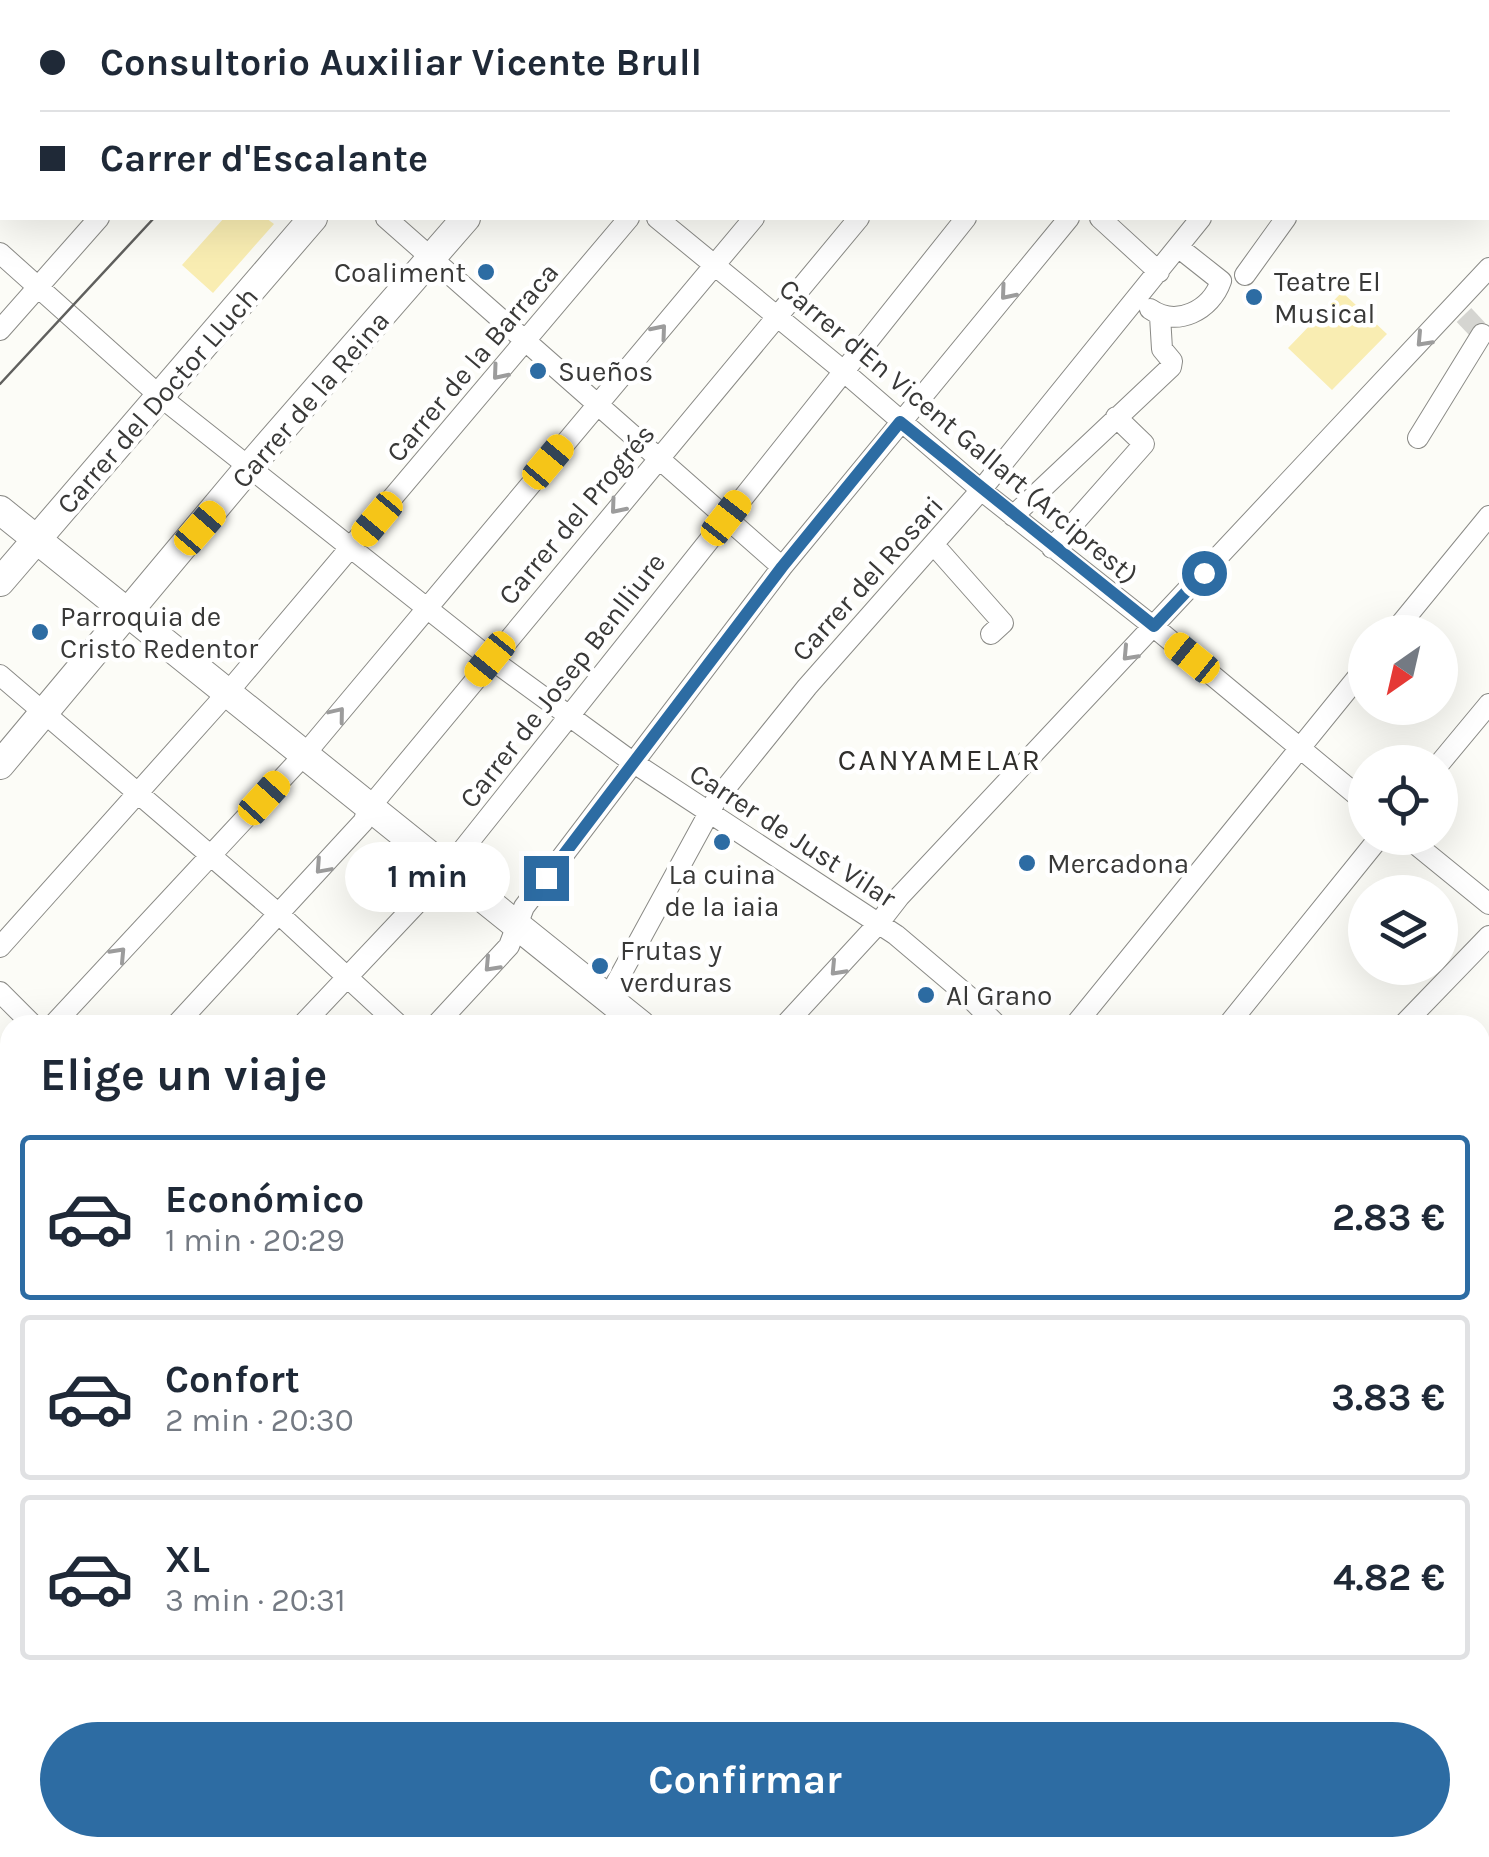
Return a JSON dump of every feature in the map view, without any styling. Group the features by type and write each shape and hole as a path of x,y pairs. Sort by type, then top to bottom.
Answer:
{"street":[{"path":"0,330 97,220"},
{"name":"Carrer del Doctor Lluch","path":"0,582 312,220"},
{"path":"388,220 782,567"},
{"name":"Carrer de la Reina","path":"0,765 250,466 464,220"},
{"name":"Carrer de la Barraca","path":"0,947 230,692 627,220"},
{"name":"Carrer d'En Vicent Gallart (Arciprest)","path":"659,220 1012,516 1154,626 1348,788"},
{"path":"61,1015 305,754 752,220"},
{"name":"Carrer del Progrés","path":"185,1015 363,822 370,807 490,659 857,220"},
{"name":"Carrer de Josep Benlliure","path":"311,1015 447,869 964,220"},
{"path":"445,1015 509,946 524,907 782,567 1067,220"},
{"path":"1102,220 1159,272"},
{"name":"Carrer del Rosari","path":"608,998 708,812 807,687 981,490 1198,220"},
{"path":"1245,275 1285,220"},
{"path":"1136,299 1160,316 1180,318 1207,302 1221,280 1178,247"},
{"name":"Carrer de Just Vilar","path":"0,253 162,398 490,659 568,718 896,935 987,1015"},
{"path":"794,1015 899,897 1154,626 1460,310 1489,268"},
{"path":"1012,516 1171,367 1172,361 1162,349 1160,316"},
{"path":"1418,438 1482,334"},
{"path":"1052,548 1144,444 1116,418"},
{"path":"0,510 629,1015"},
{"path":"1408,615 1489,516"},
{"path":"934,545 1003,623 991,634"},
{"path":"0,676 280,915 388,1015"},
{"path":"1082,1015 1348,689"},
{"path":"1455,745 1489,704"},
{"path":"1236,1015 1365,855"},
{"path":"1429,855 1489,904"},
{"path":"1413,1015 1489,936"},
{"path":"0,992 23,1015"}],"shaded area":[{"path":"222,220 269,220 274,224 213,293 182,265"},
{"path":"1342,292 1387,334 1332,390 1288,348"}],"tunnel":[{"path":"1464,315 1482,334"}],"tram line":[{"path":"0,384 152,220"}],"place":[{"name":"Coaliment","path":"486,272"},
{"name":"Teatre El Musical","path":"1254,297"},
{"name":"Sueños","path":"538,371"},
{"name":"Parroquia de Cristo Redentor","path":"40,632"},
{"name":"La cuina de la iaia","path":"722,842"},
{"name":"Mercadona","path":"1027,863"},
{"name":"Frutas y verduras","path":"600,966"},
{"name":"Al Grano","path":"926,995"}],"district":[{"name":"CANYAMELAR","path":"940,760"}],"route":[{"path":"546,878 782,567 900,422 1012,516 1154,626 1204,573"}]}
